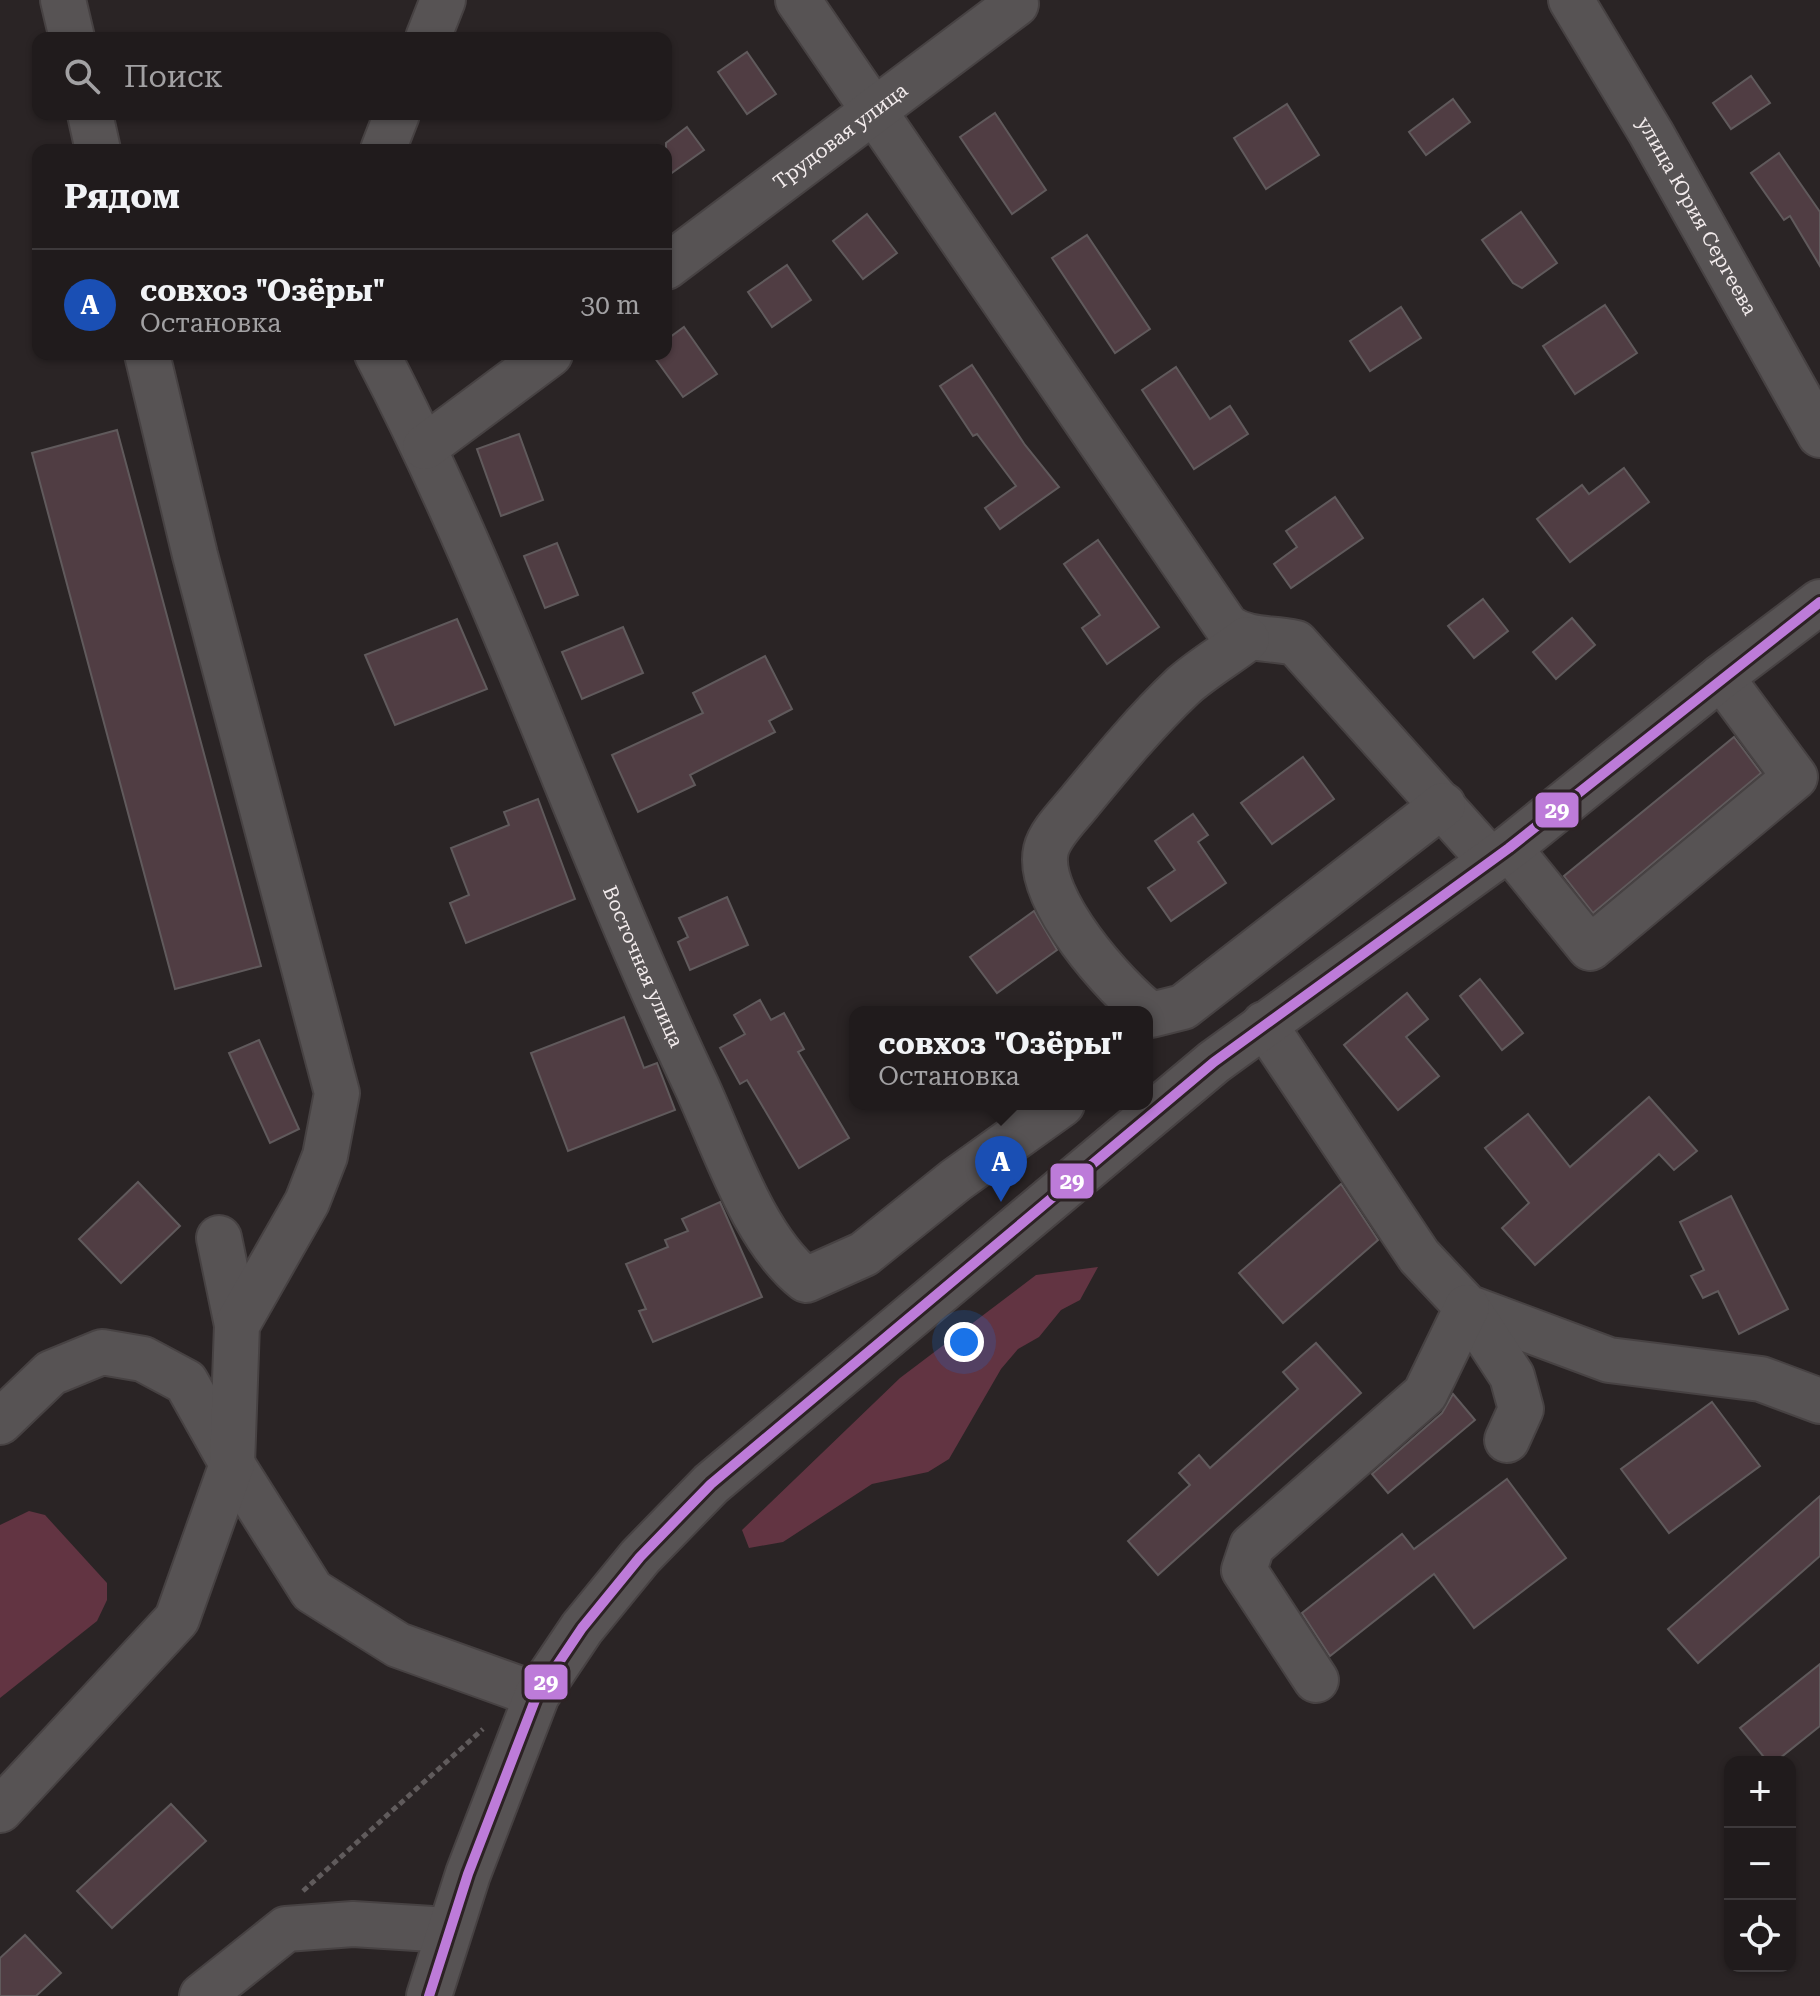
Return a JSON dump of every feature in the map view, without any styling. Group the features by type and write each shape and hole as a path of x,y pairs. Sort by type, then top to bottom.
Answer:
{"street":[{"path":"63,0 71,32"},
{"path":"430,32 443,0"},
{"path":"798,0 1227,627 1247,639 1273,638 1296,643 1443,805 1500,855 1590,948 1795,777 1721,677"},
{"name":"улица Юрия Сергеева","path":"1571,0 1651,133 1820,435"},
{"name":"Трудовая улица","path":"672,263 1016,4"},
{"path":"91,120 97,144"},
{"path":"385,144 395,120"},
{"path":"148,360 195,555 337,1093 325,1156 307,1202 237,1325"},
{"name":"Восточная улица","path":"380,360 425,447 655,999 754,1210 785,1264 806,1280 826,1275 864,1254 956,1180 1054,1110"},
{"path":"425,447 542,360"},
{"path":"429,1996 448,1930 537,1695 582,1628 640,1557 711,1484 1116,1142 1264,1024 1500,855 1721,677 1820,602"},
{"path":"1139,1006 1066,921 1051,892 1046,851 1060,826 1119,753 1184,685 1247,639"},
{"path":"1153,1014 1183,1007 1443,805"},
{"path":"1264,1024 1419,1256 1467,1307 1512,1376 1521,1409 1507,1440"},
{"path":"1087,1110 1116,1142"},
{"path":"0,1810 177,1619 232,1464 237,1325 219,1238"},
{"path":"1467,1307 1609,1360 1761,1379 1820,1401"},
{"path":"1316,1680 1244,1570 1252,1546 1425,1394 1467,1307"},
{"path":"0,1422 51,1373 102,1352 143,1359 186,1382 232,1464 312,1591 398,1645 537,1695"},
{"path":"202,1996 286,1929 353,1924 448,1930"}],"path":[{"path":"293,1900 495,1718"}],"shaded area":[{"path":"1098,1267 1080,1300 1061,1310 1039,1337 1018,1349 1001,1369 949,1459 928,1472 872,1484 783,1542 749,1548 742,1530 900,1378 1036,1275"},
{"path":"29,1511 45,1515 107,1583 107,1600 97,1621 0,1698 0,1525"}],"building":[{"path":"747,52 776,94 747,114 718,72"},
{"path":"1751,76 1770,103 1731,129 1713,103"},
{"path":"1453,99 1470,122 1426,155 1409,132"},
{"path":"1287,104 1319,155 1266,189 1234,138"},
{"path":"995,113 1046,190 1012,214 960,137"},
{"path":"687,127 704,150 672,173 672,144 666,143"},
{"path":"1779,153 1820,212 1820,266 1790,216 1784,220 1751,173"},
{"path":"1521,212 1557,263 1522,288 1513,283 1482,240"},
{"path":"867,214 897,253 863,279 833,241"},
{"path":"1087,235 1150,329 1115,353 1052,258"},
{"path":"787,265 811,300 772,327 748,292"},
{"path":"1605,305 1637,353 1575,394 1543,346"},
{"path":"1401,307 1421,338 1370,371 1350,341"},
{"path":"684,327 717,374 683,397 656,360 672,360 672,336"},
{"path":"972,365 1025,445 1059,487 1000,529 985,508 1016,486 977,434 973,436 940,386"},
{"path":"1176,367 1210,419 1230,406 1248,434 1194,469 1142,390"},
{"path":"117,430 261,966 175,989 32,453"},
{"path":"519,434 543,500 501,516 477,449"},
{"path":"1624,468 1649,502 1570,562 1537,519 1582,485 1589,494"},
{"path":"1335,497 1363,538 1291,588 1274,564 1297,547 1286,531"},
{"path":"1098,540 1159,627 1107,664 1082,628 1100,615 1064,564"},
{"path":"557,543 578,595 545,608 524,556"},
{"path":"1483,599 1508,631 1474,658 1448,626"},
{"path":"1572,618 1595,645 1556,679 1533,652"},
{"path":"457,619 487,689 395,725 365,655"},
{"path":"623,627 643,673 582,699 562,652"},
{"path":"765,656 792,709 769,721 775,732 690,775 695,785 638,812 612,755 703,713 693,693"},
{"path":"1734,737 1761,773 1593,913 1564,876"},
{"path":"1303,757 1334,799 1272,844 1241,803"},
{"path":"538,799 575,899 466,943 450,903 469,895 451,848 509,825 504,812"},
{"path":"1193,814 1208,835 1198,842 1226,883 1171,921 1148,888 1175,870 1155,841"},
{"path":"727,897 748,945 690,970 678,942 688,937 679,918"},
{"path":"1034,911 1057,950 997,993 970,957"},
{"path":"1480,979 1523,1033 1502,1050 1460,996"},
{"path":"1407,993 1428,1019 1406,1037 1439,1076 1398,1110 1344,1045"},
{"path":"760,1000 771,1020 784,1013 804,1049 798,1052 849,1138 799,1168 747,1080 740,1084 720,1048 745,1034 734,1015"},
{"path":"624,1017 644,1068 657,1063 675,1110 568,1151 531,1053"},
{"path":"259,1040 299,1129 270,1143 229,1053"},
{"path":"1649,1097 1697,1151 1674,1170 1659,1154 1535,1265 1502,1228 1529,1203 1485,1148 1528,1114 1570,1167"},
{"path":"138,1182 180,1226 121,1283 79,1239"},
{"path":"1341,1184 1378,1240 1283,1323 1239,1273"},
{"path":"1731,1196 1788,1309 1739,1334 1718,1291 1703,1298 1691,1276 1704,1270 1680,1222"},
{"path":"720,1202 762,1297 653,1342 639,1311 646,1309 626,1264 668,1247 665,1240 688,1231 682,1219"},
{"path":"1316,1343 1361,1393 1158,1575 1128,1541 1190,1485 1179,1473 1199,1455 1210,1468 1298,1389 1283,1372"},
{"path":"1453,1394 1475,1420 1388,1493 1372,1474 1442,1413"},
{"path":"1712,1402 1760,1466 1669,1533 1621,1469"},
{"path":"1507,1479 1566,1558 1474,1628 1434,1574 1330,1656 1302,1613 1402,1534 1414,1549"},
{"path":"1820,1496 1820,1556 1698,1663 1668,1629"},
{"path":"1820,1664 1820,1726 1782,1756 1763,1756 1740,1728"},
{"path":"171,1804 206,1841 112,1928 77,1891"},
{"path":"25,1935 61,1973 36,1996 0,1996 0,1958"}],"transit line":[{"name":"29","path":"429,1996 468,1874 537,1695 582,1628 640,1557 711,1484 1214,1062 1509,848 1820,602"}],"place":[{"name":"совхоз \"Озёры\"","path":"1001,1202"}]}
